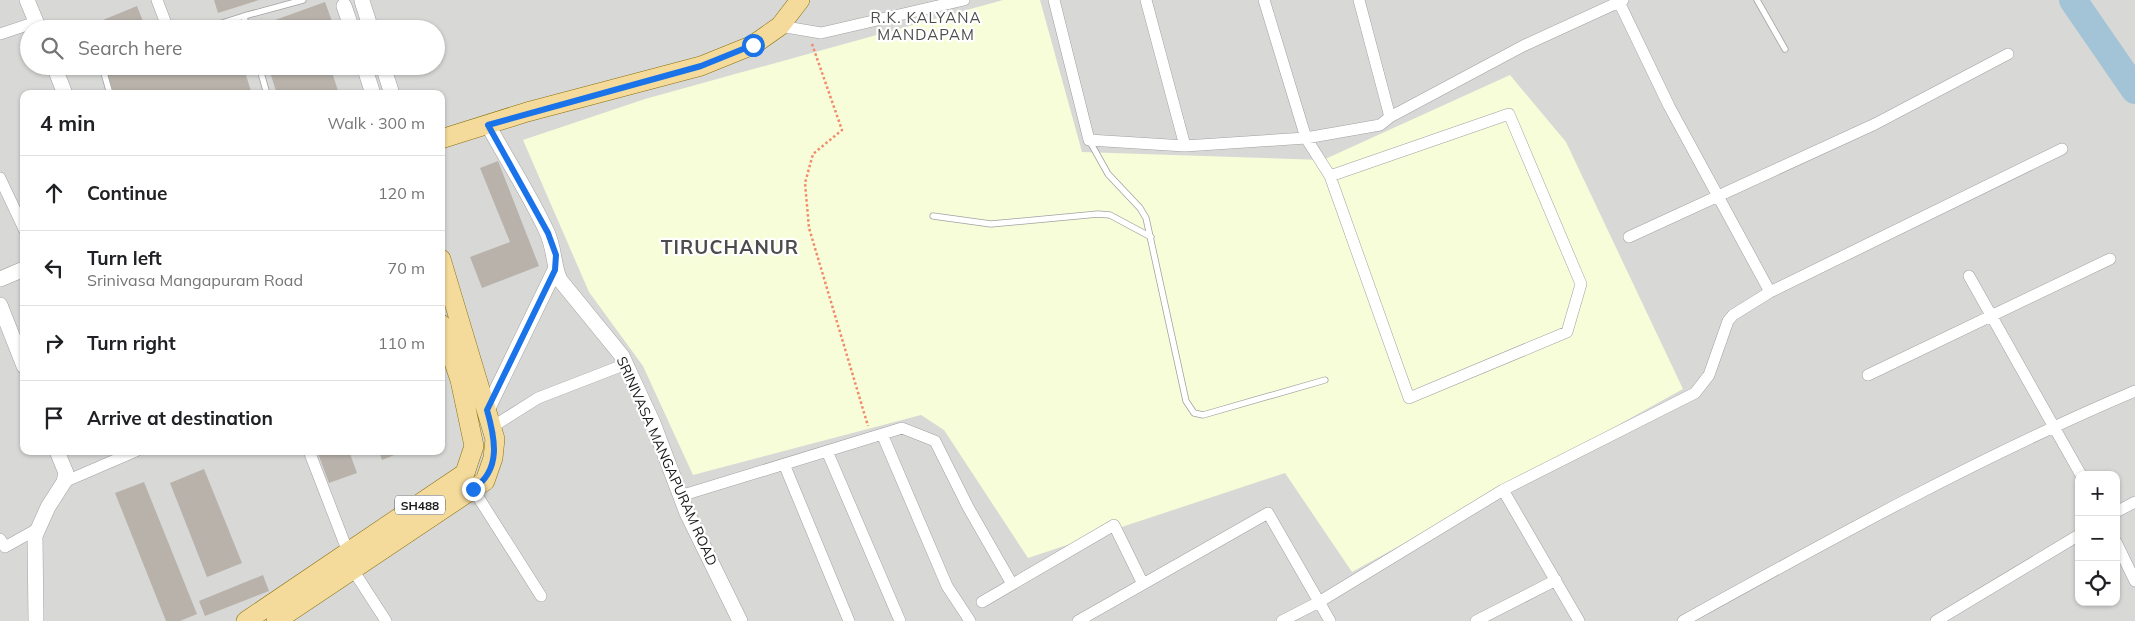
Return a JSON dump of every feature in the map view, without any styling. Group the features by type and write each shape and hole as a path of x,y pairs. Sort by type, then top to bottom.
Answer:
{"main road":[{"path":"445,139 701,66 753,45 780,26 800,0"},
{"name":"SH488","path":"246,621 485,481 493,458 495,439 445,272"},
{"name":"SH488","path":"277,621 350,561 465,473 474,446 460,380 445,336"}],"street":[{"path":"27,0 35,20"},
{"path":"157,0 165,20"},
{"path":"780,26 822,34 964,0"},
{"path":"1054,0 1089,140 1185,146 1306,138 1380,125 1390,117 1523,46 1621,1 1669,106 1770,292"},
{"path":"1146,0 1185,146"},
{"path":"1264,0 1306,138 1330,176 1409,398 1567,332 1581,284 1509,114 1330,176"},
{"path":"1359,0 1390,117"},
{"path":"362,1 368,20"},
{"path":"344,6 349,20"},
{"path":"0,34 20,30"},
{"path":"1629,237 1874,124 2008,54"},
{"path":"58,75 63,90"},
{"path":"367,75 372,90"},
{"path":"386,75 391,90"},
{"name":"SRINIVASA MANGAPURAM ROAD","path":"488,125 548,233 556,255 555,270 560,280 622,356 653,423 680,496 740,621"},
{"path":"1282,621 1319,602 1503,490 1695,393 1709,375 1728,321 1733,315 1770,292 2062,148"},
{"path":"0,178 20,220"},
{"path":"1868,375 2110,259"},
{"path":"489,418 555,270"},
{"path":"0,279 20,272"},
{"path":"1969,276 2078,471"},
{"path":"0,305 20,356"},
{"path":"489,418 626,364"},
{"path":"1683,621 1842,533 2053,426 2135,392"},
{"path":"680,496 902,428 935,441 968,507 1012,584"},
{"path":"876,436 947,586 970,621"},
{"path":"827,451 900,621"},
{"path":"36,621 35,536 48,508 64,482 66,472 59,455"},
{"path":"64,482 127,455"},
{"path":"310,455 350,561 386,621"},
{"path":"784,464 849,621"},
{"path":"473,489 541,596"},
{"path":"1503,490 1579,621"},
{"path":"2120,510 2135,502"},
{"path":"1078,621 1268,513 1330,621"},
{"path":"982,602 1114,525 1143,584"},
{"path":"2,546 39,528"},
{"path":"1936,621 2075,537"},
{"path":"2120,550 2135,582"},
{"path":"1476,621 1556,580"}],"lane":[{"path":"231,20 303,0"},
{"path":"1757,0 1785,50"},
{"path":"244,16 245,20"},
{"path":"105,75 109,90"},
{"path":"262,75 266,90"},
{"path":"1089,140 1108,174 1140,208 1146,218 1186,401 1194,412 1203,415 1325,380"},
{"path":"933,216 991,224 1098,214 1110,215 1150,237"}],"path":[{"path":"808,31 842,130 813,154 806,184 810,228 876,436"}],"shaded area":[{"path":"0,0 2135,0 2135,621 0,621"},
{"path":"1003,0 1040,0 1082,152 1323,160 1510,75 1566,142 1683,389 1352,572 1285,473 1028,558 944,430 921,415 693,475 643,366 589,292 523,140 645,99"}],"building":[{"path":"214,0 259,0 218,13"},
{"path":"325,2 332,20 275,20"},
{"path":"137,6 142,20 103,20"},
{"path":"108,75 246,75 251,90 113,90"},
{"path":"271,75 333,75 338,90 276,90"},
{"path":"498,161 539,266 482,288 470,257 510,242 480,168"},
{"path":"318,455 350,455 357,473 329,483"},
{"path":"380,455 394,455 382,460"},
{"path":"204,469 242,563 207,577 170,483"},
{"path":"144,482 197,614 180,621 166,621 115,493"},
{"path":"263,575 269,591 205,616 199,601"}],"waterway":[{"path":"2073,0 2135,90"}],"district":[{"name":"R.K. KALYANA MANDAPAM","path":"926,26"},
{"name":"TIRUCHANUR","path":"730,247"}],"route":[{"path":"473,489 485,481 493,458 495,439 487,410 555,270 556,255 548,233 488,125 527,112 701,66 753,45"}]}
